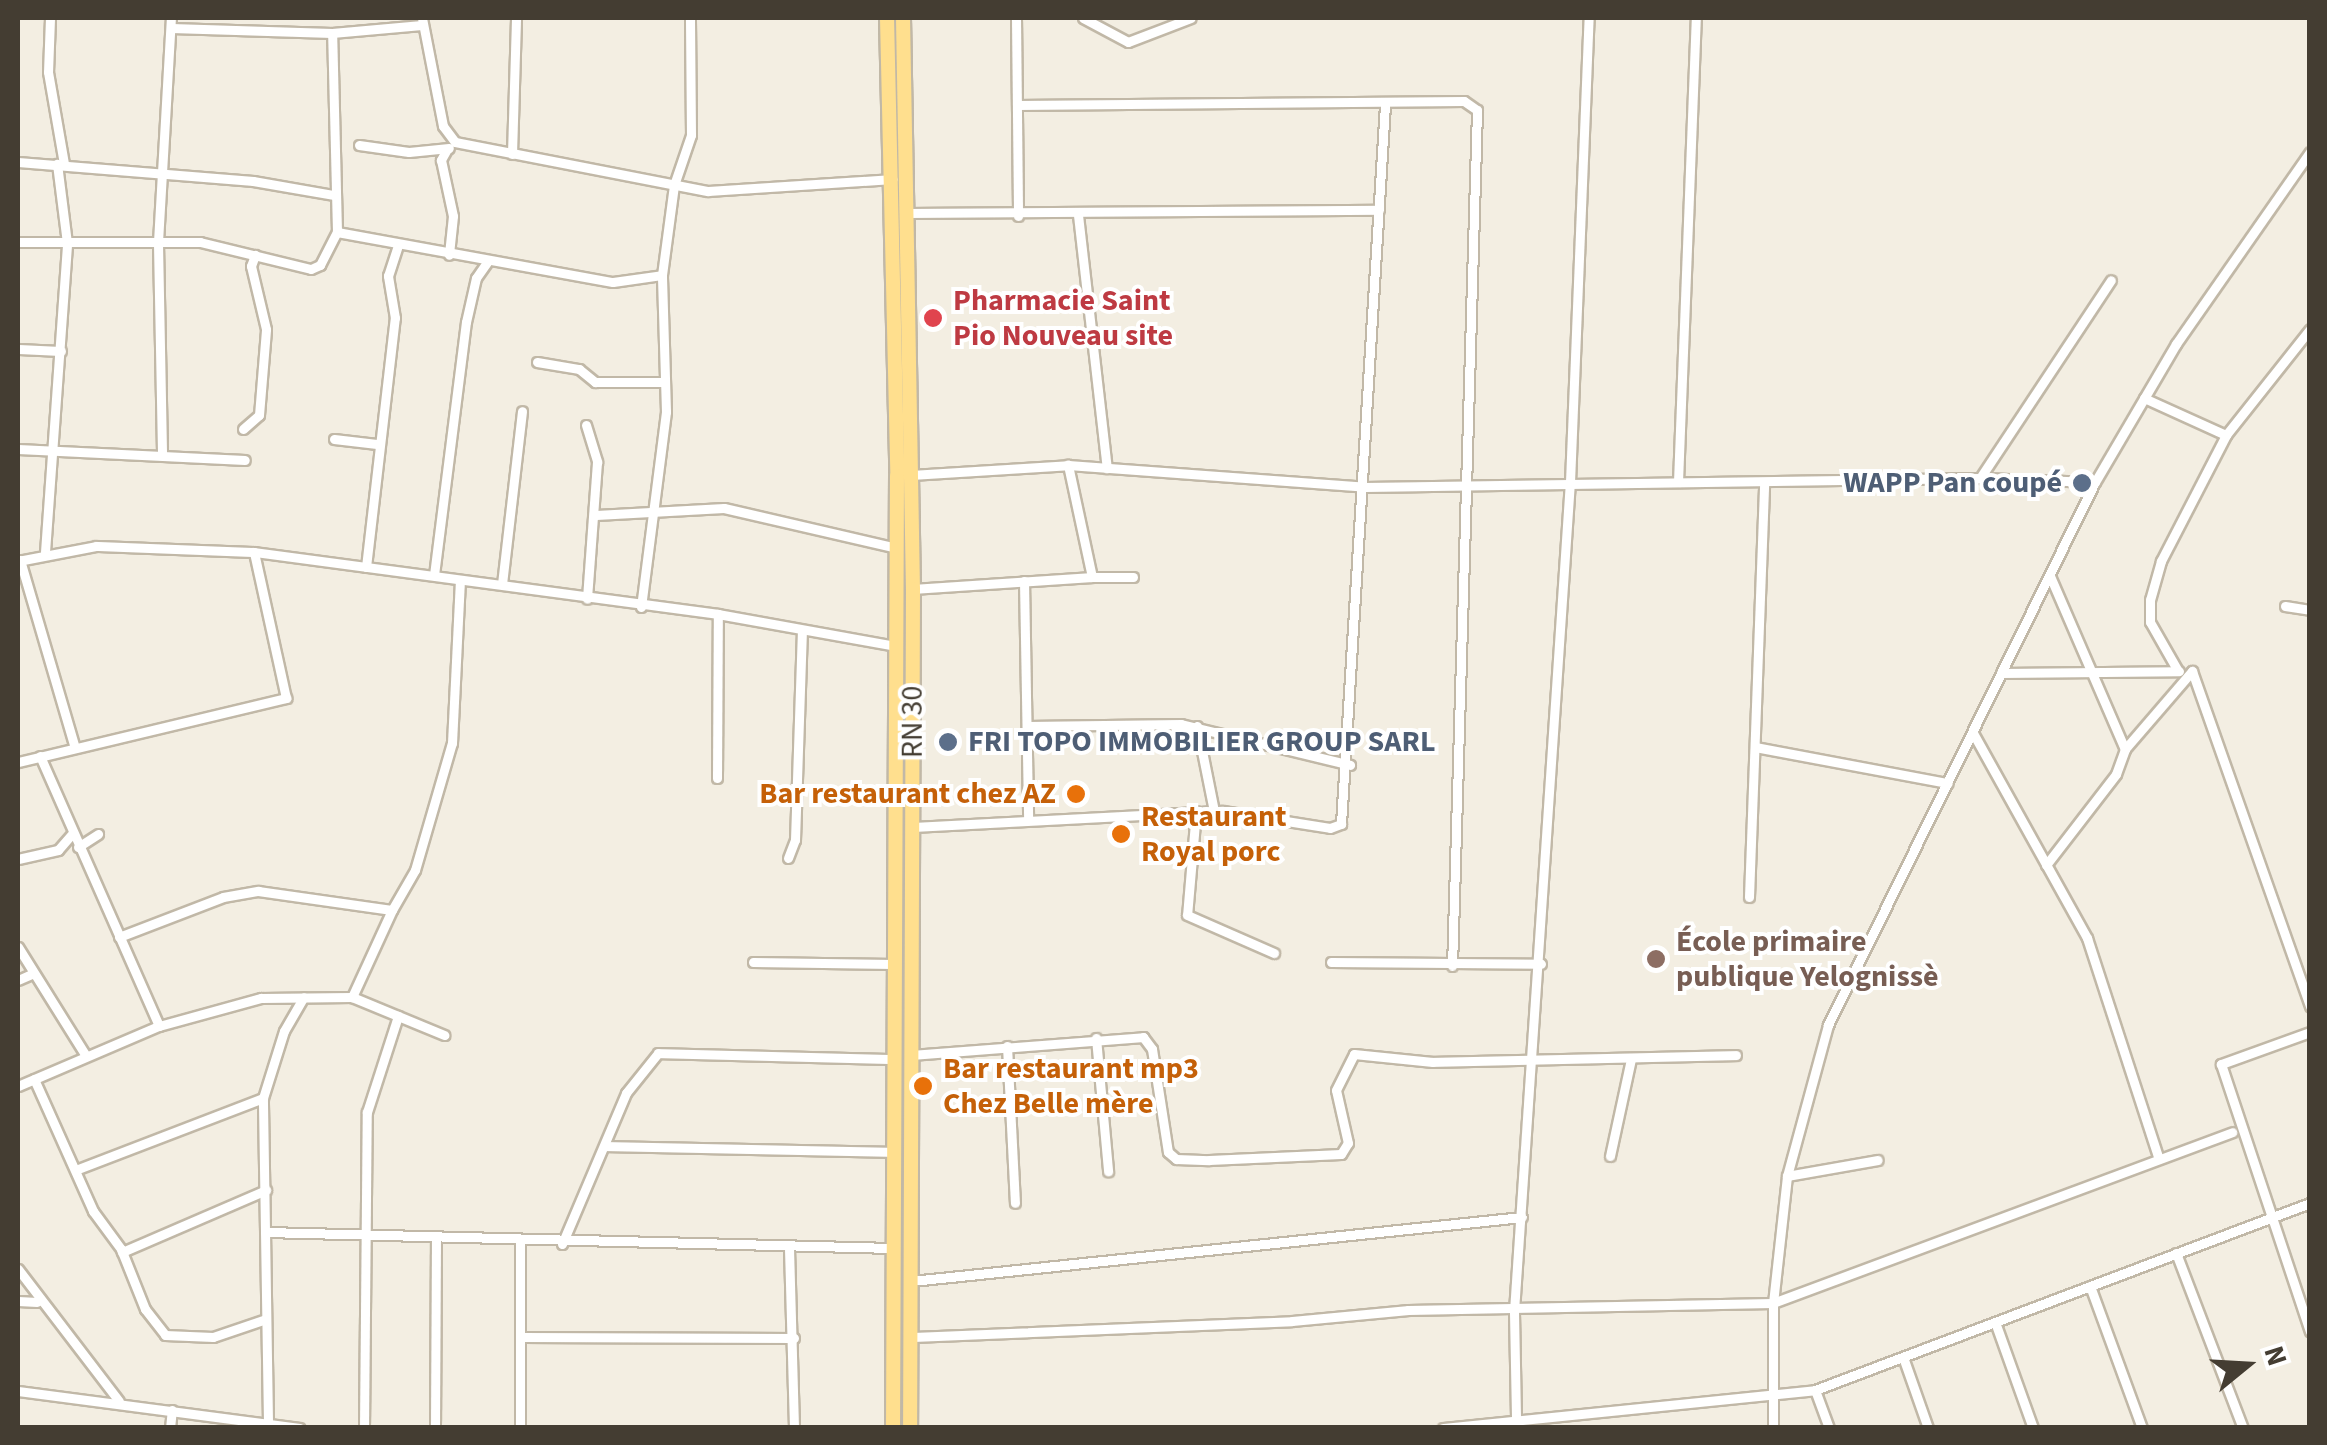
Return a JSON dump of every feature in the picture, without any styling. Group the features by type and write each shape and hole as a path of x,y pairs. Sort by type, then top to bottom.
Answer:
{"main road":[{"name":"RN 30","path":"886,18 897,548 893,1428"},
{"name":"RN 30","path":"903,18 911,213 914,589 910,1428"}],"street":[{"path":"45,552 48,450 61,352 66,243 61,164 48,72 50,18"},
{"path":"18,242 200,242 311,269 337,232 332,195 334,33 340,18"},
{"path":"512,154 516,18"},
{"path":"641,606 648,509 662,462 662,274 674,185 691,134 690,18"},
{"path":"1016,18 1018,216"},
{"path":"1083,18 1128,42 1191,18"},
{"path":"1516,1418 1514,1311 1536,1062 1570,482 1589,18"},
{"path":"1678,482 1696,18"},
{"path":"162,452 159,172 171,22 334,33 422,21 443,126 451,146"},
{"path":"1017,106 1464,101 1477,110 1452,966"},
{"path":"913,827 1214,811 1339,827 1350,765 1385,104"},
{"path":"359,145 451,146 731,192 892,179"},
{"path":"448,255 452,216 441,160 451,146"},
{"path":"1774,1428 1770,1397 1773,1303 1787,1176 1828,1025 2095,482 2144,398 2310,152"},
{"path":"18,162 159,172 332,195"},
{"path":"911,213 1018,216 1379,210"},
{"path":"1078,215 1107,468"},
{"path":"337,232 613,282 662,274"},
{"path":"366,567 377,444 395,318 388,276 398,245"},
{"path":"244,429 260,415 266,329 250,266 254,255"},
{"path":"434,576 466,322 476,278 488,262"},
{"path":"1980,478 2111,280"},
{"path":"2178,671 2150,622 2150,600 2162,560 2226,435 2310,329"},
{"path":"18,350 61,352"},
{"path":"536,362 579,370 595,382 664,382"},
{"path":"2144,398 2226,435"},
{"path":"502,584 522,410"},
{"path":"586,425 596,446 596,514 588,599"},
{"path":"334,439 377,444"},
{"path":"18,449 162,452 244,460"},
{"path":"911,475 1068,465 1365,487 1980,478 2095,482"},
{"path":"1068,465 1092,577"},
{"path":"1749,897 1764,482"},
{"path":"596,514 724,508 897,548"},
{"path":"74,745 19,561 45,552 96,546 254,552 718,614 896,646"},
{"path":"18,762 74,745 210,720 286,698 254,552"},
{"path":"2050,576 2126,749"},
{"path":"914,589 1134,577"},
{"path":"1024,581 1028,819"},
{"path":"352,997 415,870 452,744 460,582"},
{"path":"2285,606 2310,610"},
{"path":"717,778 718,614"},
{"path":"788,858 796,840 802,630"},
{"path":"2001,673 2192,670"},
{"path":"2046,865 2116,774 2126,749 2192,670"},
{"path":"2192,670 2310,1007"},
{"path":"1026,726 1198,726 1350,765"},
{"path":"1198,726 1214,811"},
{"path":"1972,733 2087,938 2159,1159"},
{"path":"1755,747 1948,783"},
{"path":"40,756 159,1026"},
{"path":"1196,811 1187,915 1274,953"},
{"path":"58,850 72,834"},
{"path":"80,852 98,834"},
{"path":"18,859 58,850 80,852"},
{"path":"119,938 222,897 258,891 392,910"},
{"path":"18,947 86,1056"},
{"path":"753,962 894,964"},
{"path":"1331,962 1540,964"},
{"path":"18,980 34,973"},
{"path":"268,1422 263,1098 284,1031 304,997"},
{"path":"18,1086 159,1026 248,1000 352,997 444,1035"},
{"path":"364,1428 367,1112 398,1016"},
{"path":"2310,1032 2220,1064 2268,1219 2310,1332"},
{"path":"911,1055 1096,1038 1142,1038 1152,1049 1168,1152 1176,1160 1342,1154 1348,1143 1336,1090 1354,1054 1433,1062 1736,1055"},
{"path":"1096,1038 1108,1172"},
{"path":"1007,1046 1015,1203"},
{"path":"562,1244 626,1094 658,1053 894,1059"},
{"path":"1610,1156 1630,1059"},
{"path":"34,1080 78,1169 92,1211 122,1252 144,1309 165,1335 213,1337 266,1319"},
{"path":"78,1169 263,1098"},
{"path":"912,1336 1292,1321 1408,1310 1514,1311 1773,1303 2232,1132"},
{"path":"607,1146 894,1152"},
{"path":"1787,1176 1878,1160"},
{"path":"122,1252 266,1190"},
{"path":"1443,1428 1815,1390 2310,1203"},
{"path":"912,1281 1522,1217"},
{"path":"265,1232 520,1244 894,1248"},
{"path":"435,1428 436,1238"},
{"path":"520,1244 520,1428"},
{"path":"789,1248 794,1428"},
{"path":"2176,1253 2243,1428"},
{"path":"18,1270 37,1302 119,1401"},
{"path":"2090,1286 2142,1428"},
{"path":"18,1301 37,1302"},
{"path":"1995,1322 2033,1428"},
{"path":"522,1337 794,1338"},
{"path":"1903,1357 1928,1428"},
{"path":"1815,1390 1829,1428"},
{"path":"18,1391 119,1401 140,1411 172,1410 300,1428"},
{"path":"170,1428 172,1410"},
{"path":"196,1428 205,1416"}],"place":[{"name":"Pharmacie Saint Pio Nouveau site","path":"933,318"},
{"name":"WAPP Pan coupé","path":"2082,483"},
{"name":"FRI TOPO IMMOBILIER GROUP SARL","path":"948,742"},
{"name":"Bar restaurant chez AZ","path":"1076,794"},
{"name":"Restaurant Royal porc","path":"1121,834"},
{"name":"École primaire publique Yelognissè","path":"1656,959"},
{"name":"Bar restaurant mp3 Chez Belle mère","path":"923,1086"}]}
